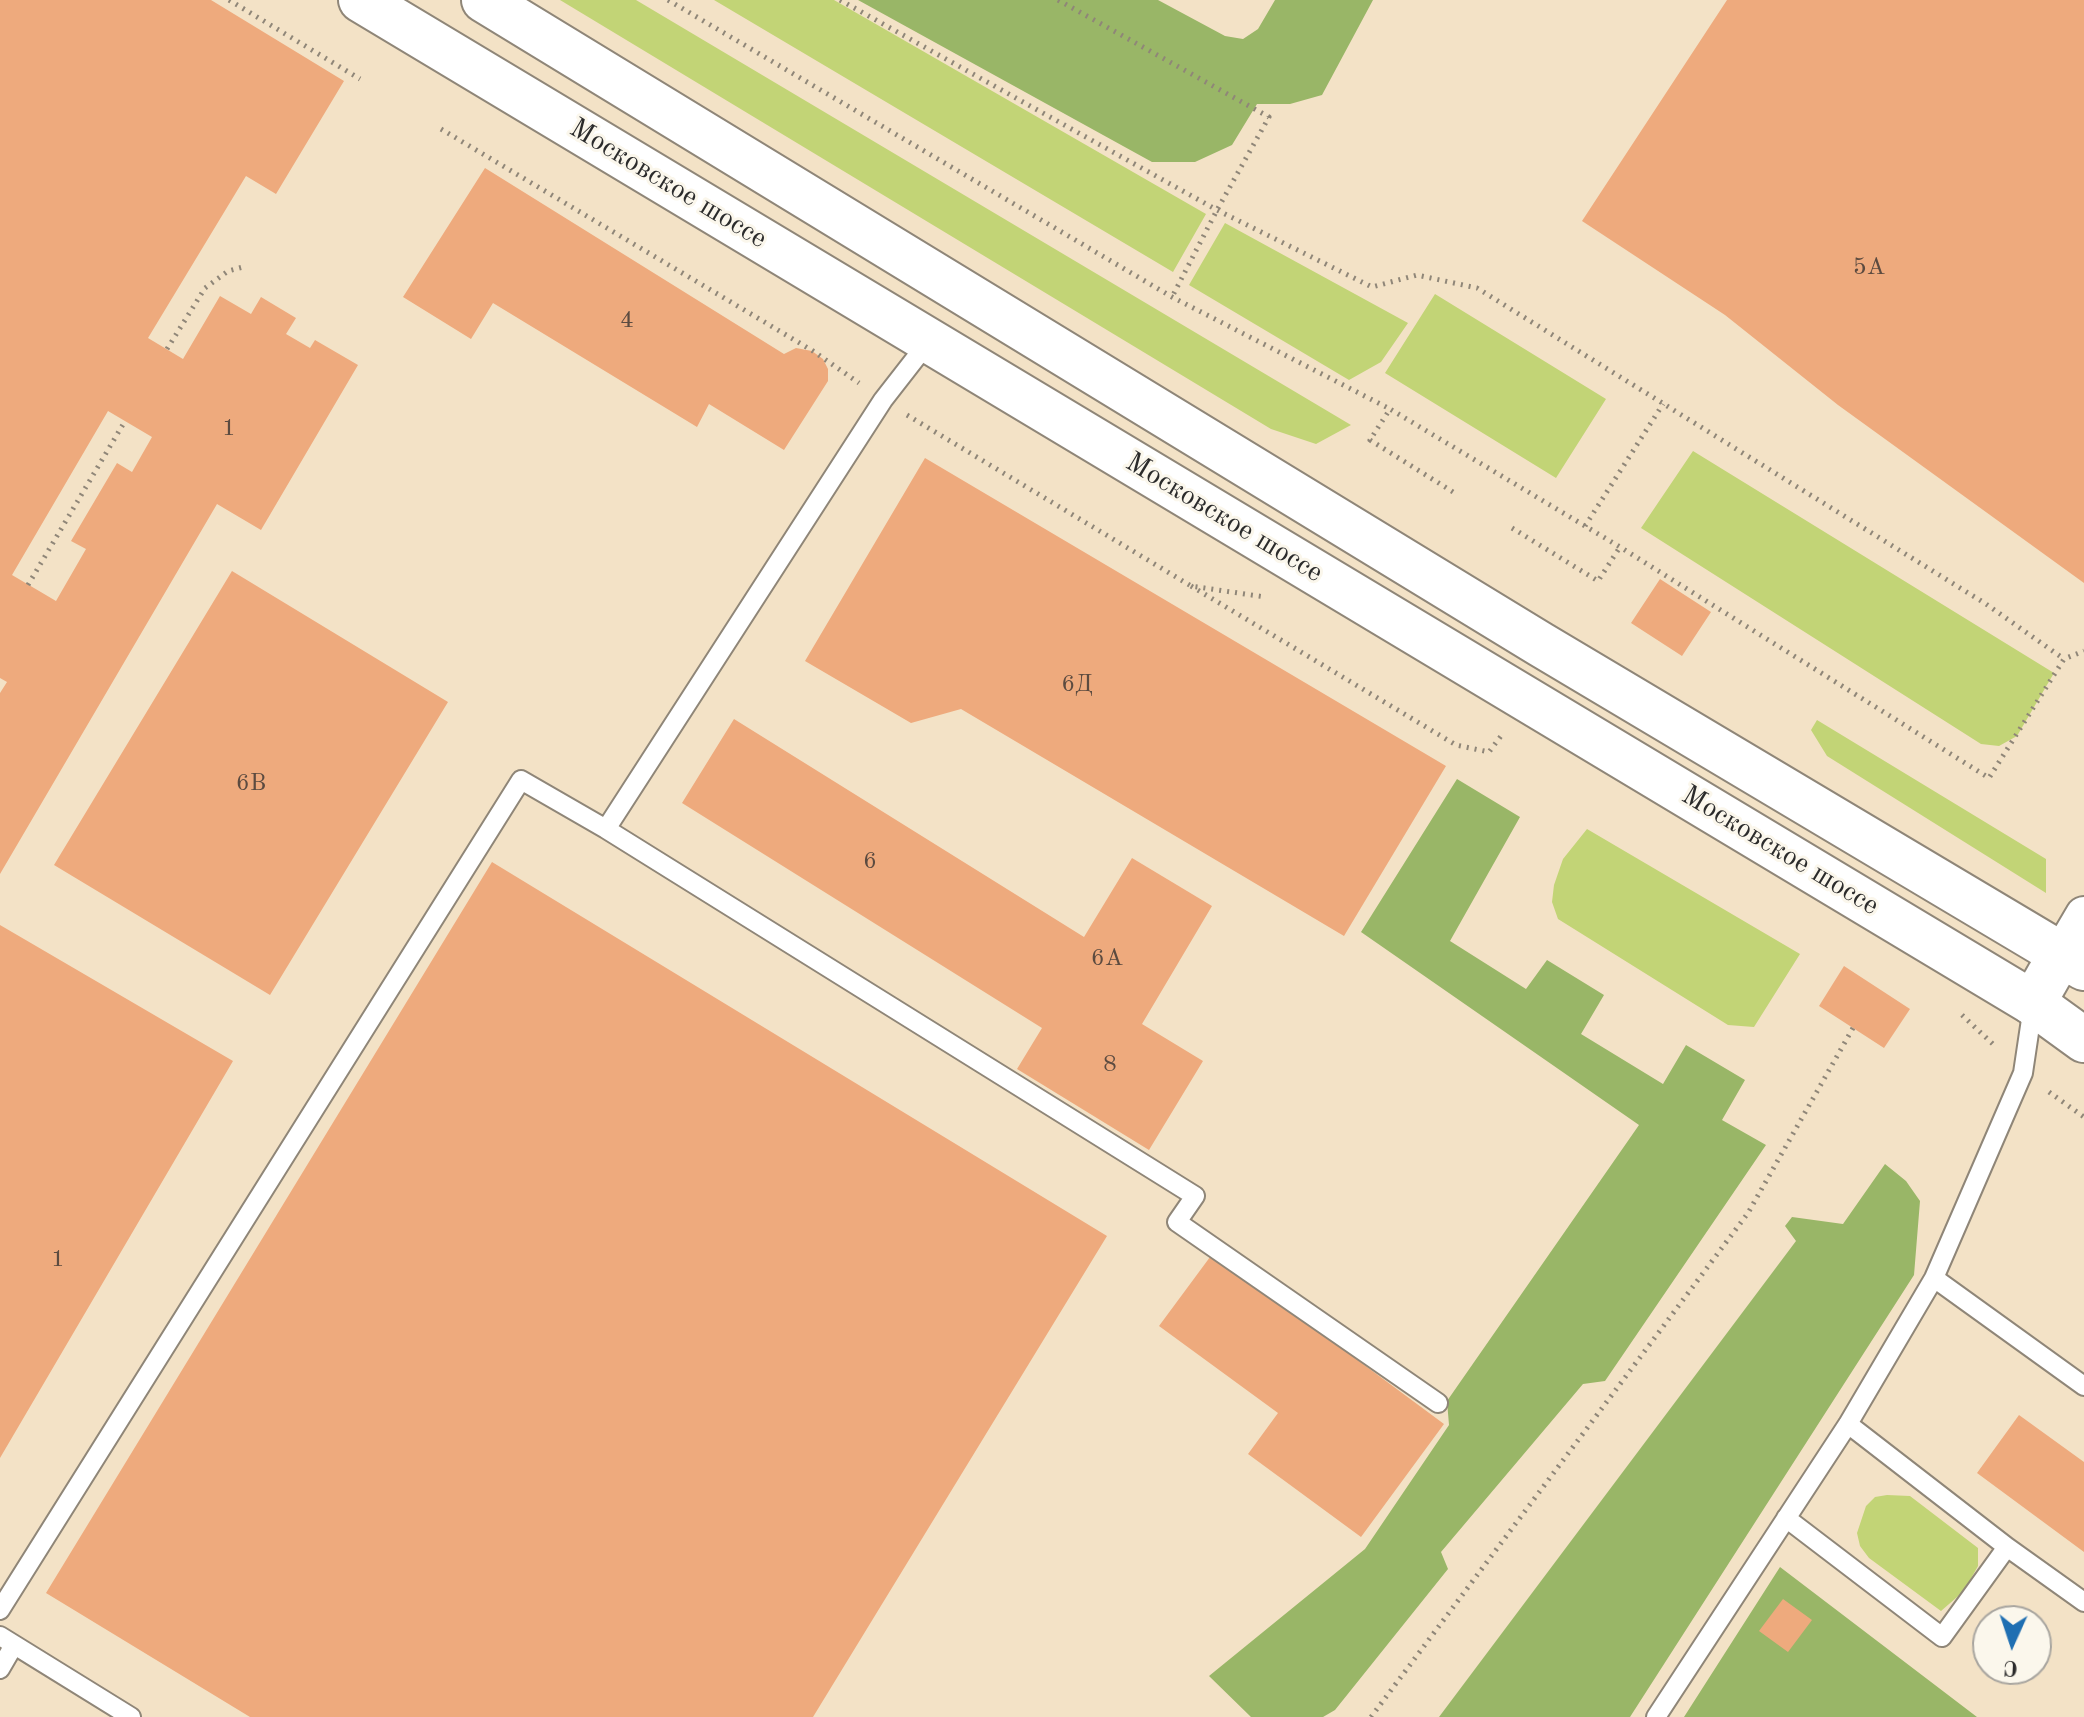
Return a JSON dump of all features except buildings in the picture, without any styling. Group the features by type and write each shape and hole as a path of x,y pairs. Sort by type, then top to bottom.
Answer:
{"main road":[{"name":"Московское шоссе","path":"361,0 2033,1003 2084,1040"},
{"name":"Московское шоссе","path":"484,0 1540,644 2076,956"},
{"path":"2033,1003 2076,956"}],"street":[{"path":"2076,956 2084,915"}],"lane":[{"path":"606,829 883,400 929,341"},
{"path":"0,1610 521,780 606,829 1195,1196 1177,1222 1438,1403"},
{"path":"1656,1717 1848,1424 1934,1278 2023,1073 2033,1003"},
{"path":"1934,1278 2084,1386"},
{"path":"1848,1424 2007,1547 2084,1602"},
{"path":"1786,1518 1942,1637 2007,1547"},
{"path":"0,1669 7,1640 131,1717"}],"path":[{"path":"229,0 360,79"},
{"path":"668,0 1172,297 1390,409 1620,547 1989,778 2064,659 2084,651"},
{"path":"840,0 1217,210 1372,287 1417,275 1477,288 1986,604 2064,659"},
{"path":"1058,0 1269,117 1172,297"},
{"path":"441,129 813,351 883,400 1456,745 1489,752 1506,730"},
{"path":"167,349 205,288 228,271 243,267"},
{"path":"1585,526 1663,404"},
{"path":"1390,409 1370,440 1453,492"},
{"path":"28,585 125,421"},
{"path":"1512,528 1598,581 1620,547"},
{"path":"1191,586 1267,597"},
{"path":"1950,1006 2023,1073 2084,1117"},
{"path":"1371,1717 1748,1213 1853,1028"}],"green space":[{"path":"560,0 636,0 1351,425 1316,444 1271,429"},
{"path":"714,0 834,0 1206,214 1173,272"},
{"path":"858,0 1158,0 1225,36 1243,39 1258,29 1275,0 1373,0 1322,95 1290,104 1257,104 1232,145 1195,162 1152,162"},
{"path":"1225,223 1408,323 1381,362 1349,380 1189,285"},
{"path":"1435,294 1606,399 1556,478 1385,373"},
{"path":"1693,451 2054,673 2017,736 1999,746 1981,744 1641,528"},
{"path":"1817,720 2046,859 2046,893 1827,756 1811,730"},
{"path":"1457,779 1520,817 1450,941 1526,989 1547,960 1604,995 1581,1034 1663,1084 1686,1045 1745,1080 1722,1120 1766,1145 1605,1381 1583,1384 1441,1552 1448,1569 1335,1710 1323,1717 1251,1717 1209,1676 1365,1549 1449,1425 1447,1401 1639,1125 1361,932"},
{"path":"1587,829 1800,954 1754,1027 1728,1025 1558,919 1552,902 1554,885 1563,859"},
{"path":"1885,1164 1906,1181 1920,1201 1914,1275 1630,1717 1439,1717 1796,1241 1785,1226 1792,1217 1843,1224"},
{"path":"1910,1496 1978,1548 1978,1566 1964,1591 1941,1611 1869,1558 1860,1546 1857,1533 1866,1506 1875,1497"},
{"path":"1780,1567 1977,1717 1684,1717"}]}
